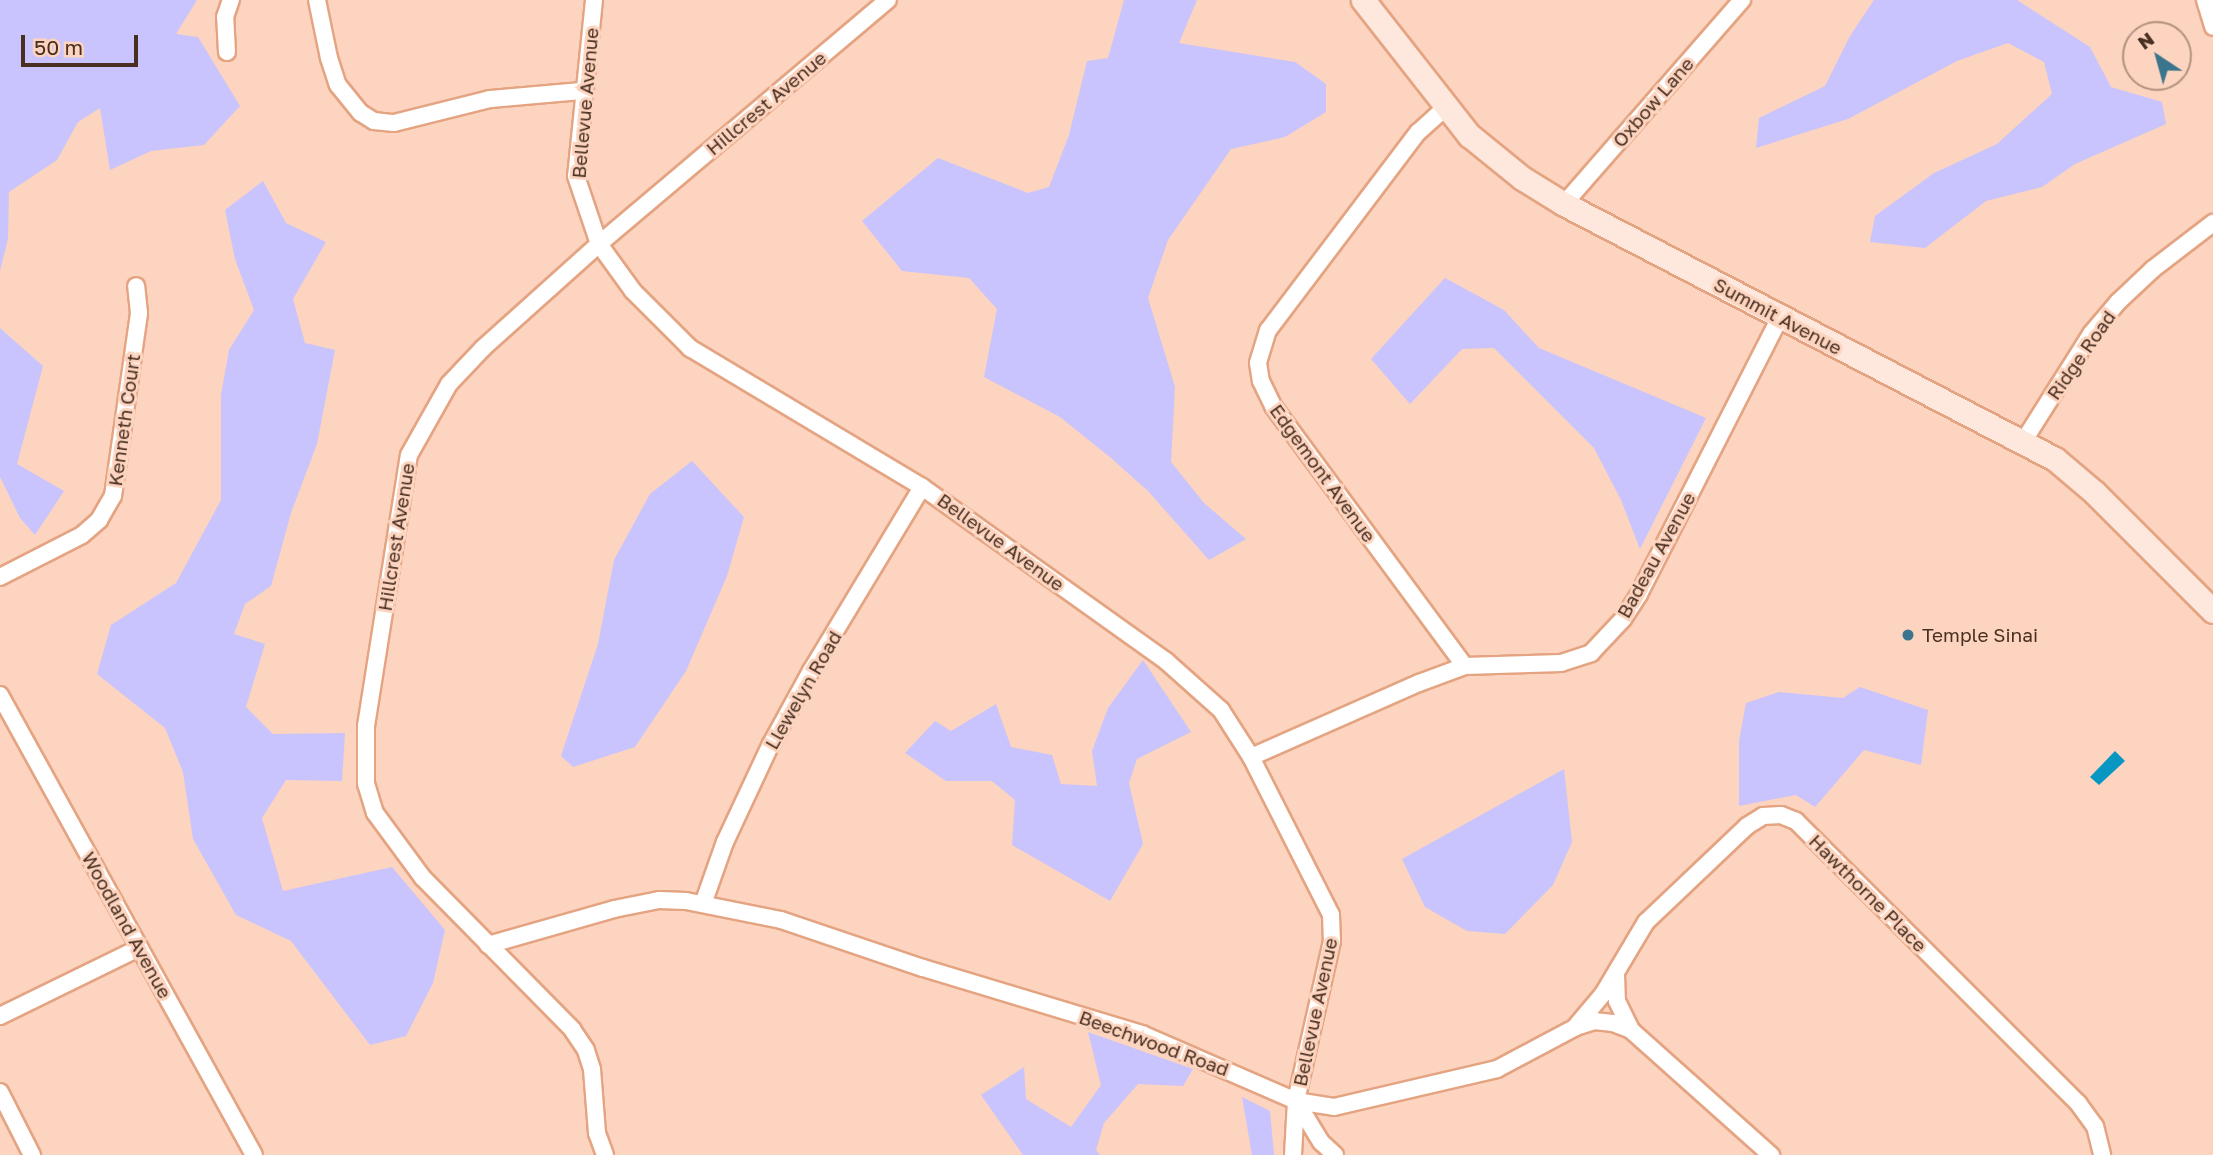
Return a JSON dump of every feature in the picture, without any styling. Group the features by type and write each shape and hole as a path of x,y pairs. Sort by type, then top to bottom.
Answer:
{"street":[{"path":"228,51 225,17 231,0"},
{"path":"317,0 329,58 338,85 355,107 374,121 394,123 490,99 583,91"},
{"name":"Bellevue Avenue","path":"594,0 576,176 599,244 633,291 690,348 922,486 1166,661 1221,710 1251,757 1331,915 1332,941 1296,1101 1293,1155"},
{"name":"Hillcrest Avenue","path":"605,1155 597,1133 592,1069 586,1050 572,1029 488,945 402,852 375,813 366,784 366,726 409,455 449,384 483,348 599,244 888,0"},
{"name":"Summit Avenue","path":"1363,0 1445,108 1498,160 1564,204 2054,459 2094,492 2213,611"},
{"name":"Oxbow Lane","path":"1564,204 1742,0"},
{"path":"2205,0 2213,27"},
{"name":"Edgemont Avenue","path":"1445,108 1418,132 1268,330 1258,363 1261,382 1273,406 1465,666"},
{"name":"Ridge Road","path":"2023,442 2091,334 2118,302 2153,269 2213,223"},
{"name":"Kenneth Court","path":"0,577 82,535 99,520 113,496 139,313 136,286"},
{"name":"Badeau Avenue","path":"1251,757 1419,683 1465,666 1561,663 1591,653 1607,639 1639,594 1780,317"},
{"name":"Llewelyn Road","path":"703,904 725,842 771,744 811,671 922,486"},
{"name":"Woodland Avenue","path":"0,695 7,728 139,948 254,1155"},
{"name":"Hawthorne Place","path":"1576,1027 1616,974 1646,922 1747,825 1763,816 1780,815 1796,821 2078,1103 2095,1126 2102,1155"},
{"name":"Beechwood Road","path":"488,945 659,900 703,904 781,920 923,968 1142,1034 1296,1101 1334,1107 1497,1069 1576,1027 1594,1021 1631,1030 1772,1155"},
{"path":"0,1016 139,948"},
{"path":"1616,974 1617,1001 1631,1030"},
{"path":"0,1092 32,1155"},
{"path":"1296,1101 1321,1142 1335,1155"}],"shaded area":[{"path":"0,0 197,0 176,34 198,37 240,106 204,145 151,151 110,170 100,108 78,122 57,160 9,192 8,239 0,271"},
{"path":"1124,0 1197,0 1179,43 1295,62 1326,84 1326,112 1285,137 1231,149 1168,240 1148,298 1175,387 1171,462 1204,503 1246,539 1209,560 1148,491 1111,458 1060,417 984,377 997,309 969,278 902,271 862,221 938,158 1028,193 1049,187 1069,135 1087,61 1108,58"},
{"path":"1874,0 2017,0 2090,47 2111,87 2162,102 2166,124 2075,164 2042,187 1986,201 1925,248 1870,242 1875,216 1934,173 1997,144 2052,94 2044,62 2008,43 1957,61 1848,119 1756,148 1759,118 1825,86 1850,36"},
{"path":"263,181 286,223 326,242 293,299 305,343 335,350 317,444 291,513 271,586 245,604 234,634 265,644 246,707 273,734 345,733 342,781 286,780 262,818 283,891 392,867 445,930 433,983 406,1036 370,1045 291,941 236,915 193,839 183,772 165,728 97,674 111,625 176,583 221,500 221,395 229,350 254,310 235,259 225,210"},
{"path":"1445,278 1504,310 1539,348 1706,418 1640,549 1621,500 1594,448 1494,348 1462,349 1410,404 1371,359"},
{"path":"0,328 43,366 17,464 64,491 35,535 20,518 0,477"},
{"path":"692,461 744,517 727,576 686,671 635,747 573,767 561,756 598,644 614,560 650,494"},
{"path":"1143,660 1191,732 1137,759 1129,783 1143,844 1110,901 1012,845 1015,800 992,781 946,781 905,753 935,721 951,731 996,704 1011,747 1052,755 1061,784 1097,786 1092,751 1108,708"},
{"path":"1860,687 1928,710 1921,765 1864,750 1815,807 1796,795 1739,806 1739,741 1746,703 1779,692 1843,698"},
{"path":"1564,769 1572,842 1553,885 1505,934 1467,931 1425,907 1402,859"},
{"path":"1088,1032 1193,1069 1183,1086 1138,1084 1104,1123 1096,1150 1100,1155 1023,1155 981,1095 1024,1067 1026,1099 1071,1127 1101,1085"},
{"path":"1242,1097 1270,1111 1274,1155 1252,1155"}],"water":[{"path":"2115,751 2125,761 2099,785 2090,777"}],"place":[{"name":"Temple Sinai","path":"1908,635"}]}
